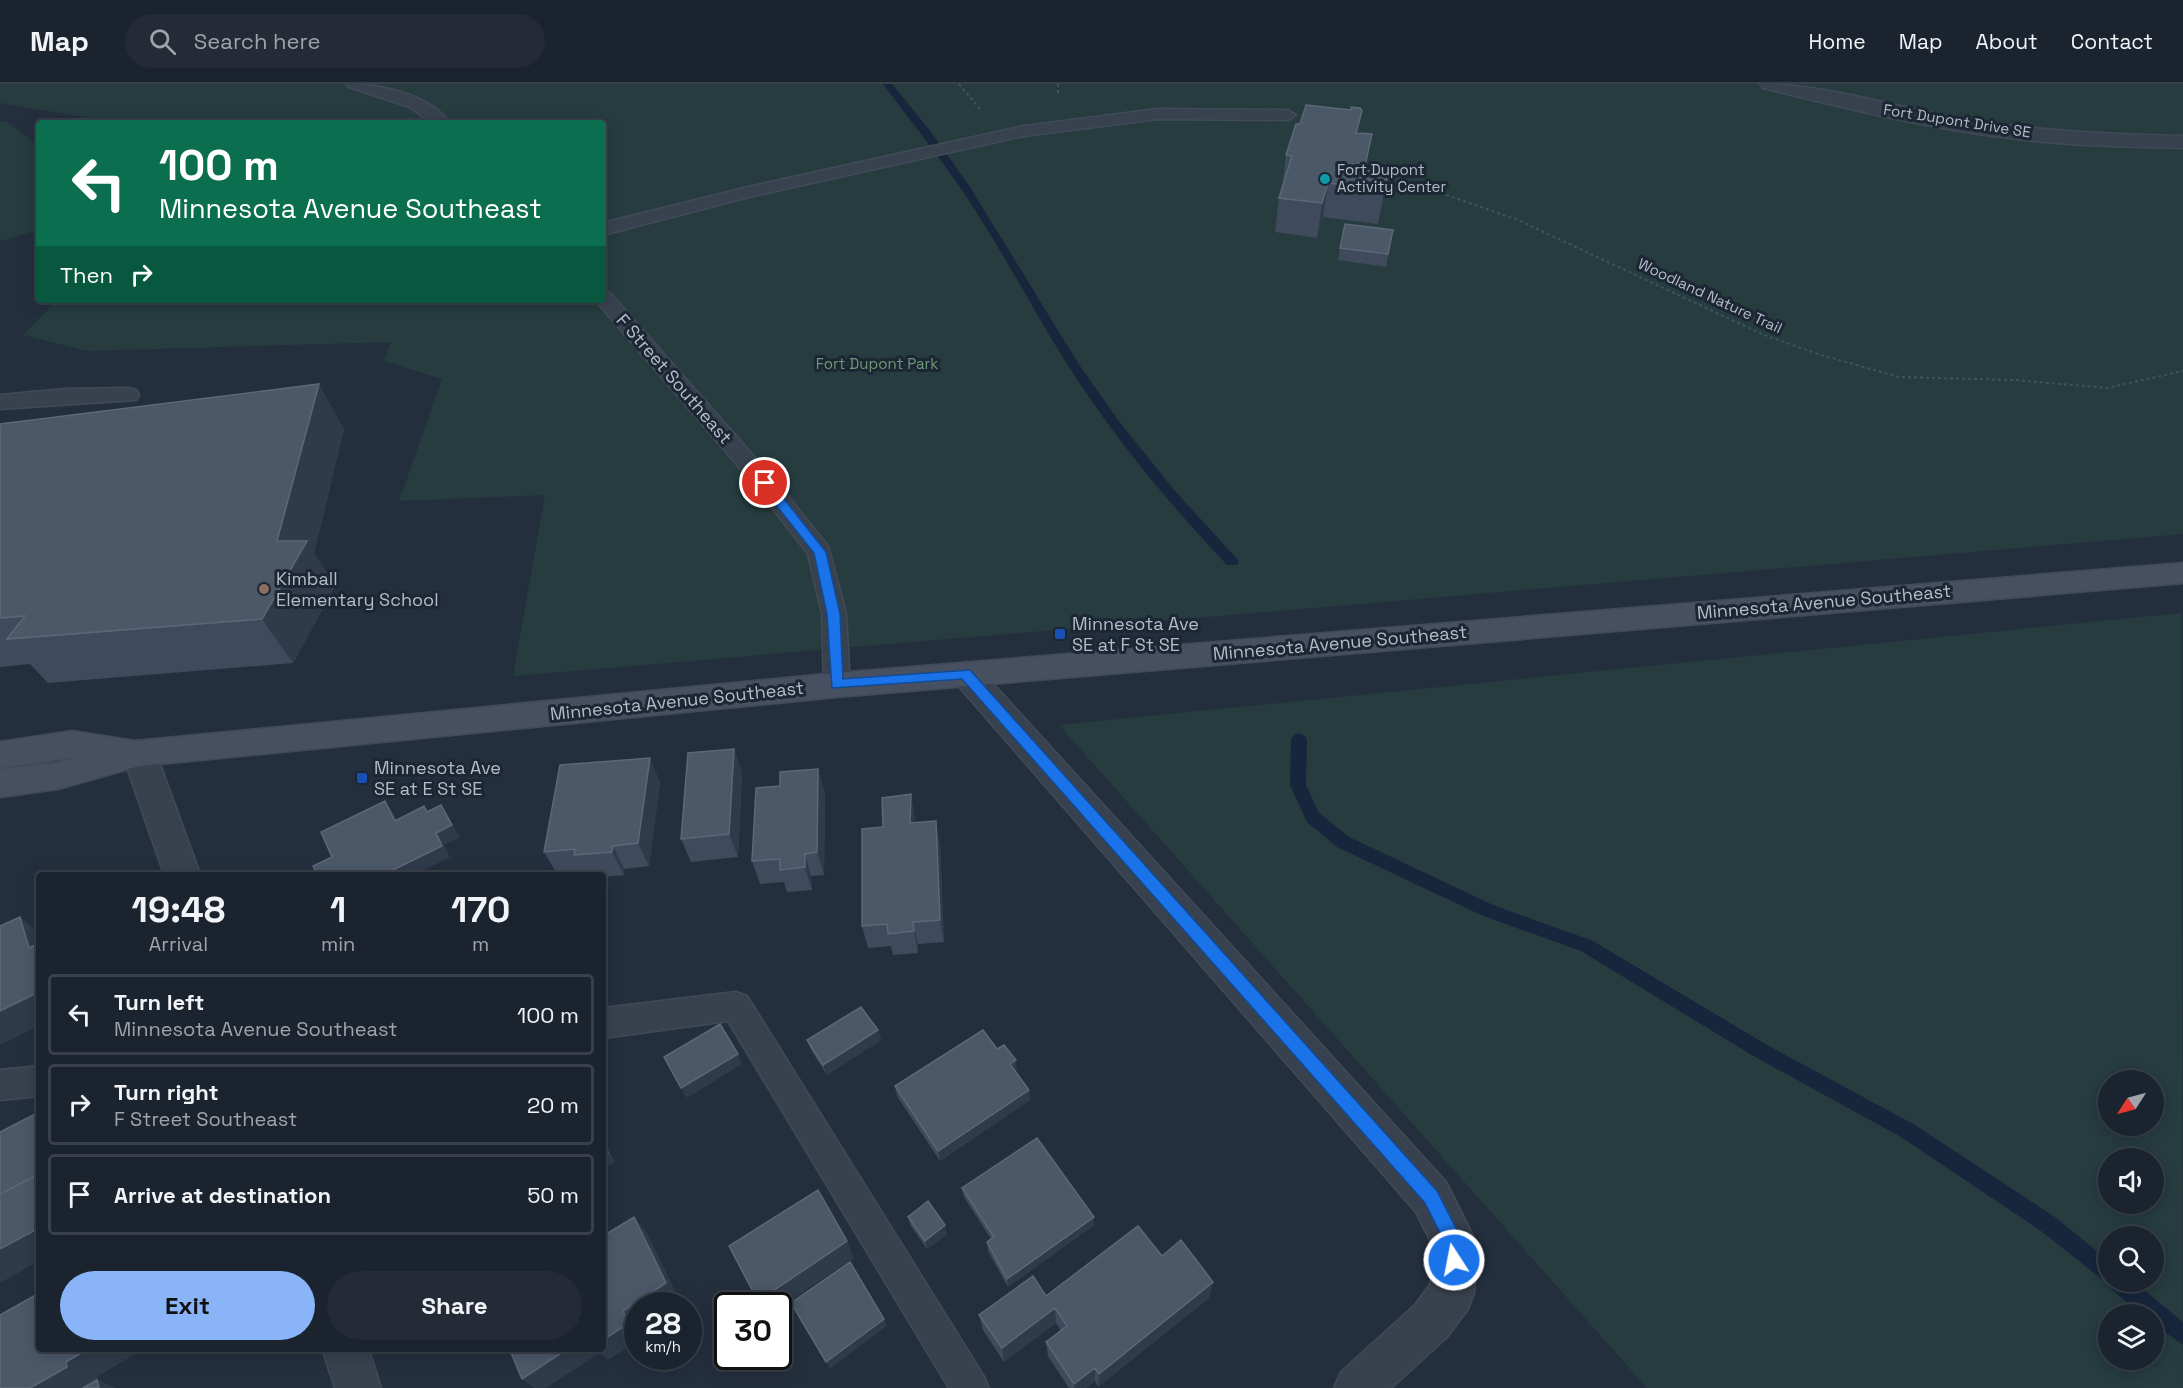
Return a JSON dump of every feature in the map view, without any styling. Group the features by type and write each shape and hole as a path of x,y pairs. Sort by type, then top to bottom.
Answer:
{"main road":[{"name":"Minnesota Avenue Southeast","path":"0,783 58,776 139,753 837,685 2183,573"},
{"name":"Minnesota Avenue Southeast","path":"0,755 72,744 139,753"}],"street":[{"name":"Fort Dupont Drive SE","path":"1770,84 1838,101 1988,129 2080,138 2183,142"},
{"path":"966,674 1431,1197 1455,1244 1452,1293 1431,1321 1357,1388"},
{"path":"139,753 181,872"},
{"path":"346,1352 358,1388"}],"lane":[{"path":"355,84 416,104 438,120"},
{"path":"606,228 918,153 1072,123 1158,114 1288,115"},
{"name":"F Street Southeast","path":"606,300 765,483 820,552 834,614 837,685"},
{"path":"0,402 65,396 128,395"},
{"path":"606,1023 736,1006 970,1388"},
{"path":"0,1085 36,1081"}],"path":[{"name":"Woodland Nature Trail","path":"1384,173 1518,220 1764,335 1818,354 1899,376 2015,380 2107,388 2183,371"}],"green space":[{"name":"Fort Dupont Park","path":"0,84 2183,84 2183,534 513,676 545,495 399,501 442,379 384,361 391,342 87,351 23,335 54,303 606,303 606,120 103,120 0,103"},
{"path":"0,121 7,122 36,144 36,231 0,241"},
{"path":"2181,613 2183,1388 1647,1388 1059,725"}],"building":[{"path":"1306,105 1351,110 1351,107 1360,108 1362,111 1356,133 1372,134 1364,170 1388,172 1385,190 1328,183 1322,203 1279,198 1292,156 1286,155 1296,124 1300,124"},
{"path":"1345,224 1393,230 1388,254 1340,248"},
{"path":"319,384 277,541 307,541 262,619 7,639 25,616 0,618 0,424"},
{"path":"734,749 729,834 681,839 688,753"},
{"path":"650,758 638,843 613,846 612,852 574,855 575,849 544,852 560,765"},
{"path":"818,769 817,852 805,854 805,867 780,870 780,859 752,861 756,788 780,786 780,772"},
{"path":"911,794 910,823 936,821 940,920 913,922 914,931 888,934 887,924 862,926 862,829 883,827 882,798"},
{"path":"385,801 395,821 424,806 427,812 441,805 452,825 436,833 442,846 389,872 316,872 313,866 332,857 321,832"},
{"path":"20,917 29,948 36,944 36,993 0,1011 0,926"},
{"path":"861,1007 878,1030 823,1065 807,1040"},
{"path":"720,1024 738,1054 681,1088 664,1057"},
{"path":"983,1030 997,1049 1004,1045 1016,1060 1010,1064 1029,1090 938,1151 895,1086"},
{"path":"36,1114 36,1176 0,1194 0,1132"},
{"path":"1037,1138 1094,1217 1007,1279 987,1242 994,1237 962,1188"},
{"path":"36,1176 36,1230 0,1249 0,1194"},
{"path":"818,1190 847,1241 771,1292 753,1292 729,1246"},
{"path":"928,1201 945,1225 925,1241 908,1217"},
{"path":"634,1217 666,1283 652,1292 624,1292 624,1326 606,1338 606,1234"},
{"path":"1138,1226 1162,1256 1181,1240 1213,1282 1099,1374 1095,1368 1074,1384 1046,1342 1067,1326 1055,1308 1002,1348 979,1315 1033,1276 1046,1296"},
{"path":"850,1262 884,1319 826,1362 792,1302"},
{"path":"36,1295 36,1352 83,1352 66,1362 67,1367 30,1388 0,1388 0,1315"},
{"path":"511,1352 563,1352 522,1379"},
{"path":"97,1380 99,1388 83,1388"}],"waterway":[{"path":"887,84 928,134 965,187 1095,398 1170,494 1232,562"},
{"path":"1299,739 1298,785 1313,817 1343,842 1487,910 1587,946 1761,1051 1908,1131 2048,1224 2098,1265"},
{"path":"2130,1292 2183,1335"}],"place":[{"name":"Fort Dupont Activity Center","path":"1325,179"},
{"name":"Kimball Elementary School","path":"264,589"},
{"name":"Minnesota Ave SE at F St SE","path":"1060,634"},
{"name":"Minnesota Ave SE at E St SE","path":"362,778"}],"route":[{"path":"765,483 820,552 834,614 837,685 966,674 1431,1197 1455,1244 1454,1260"}]}
